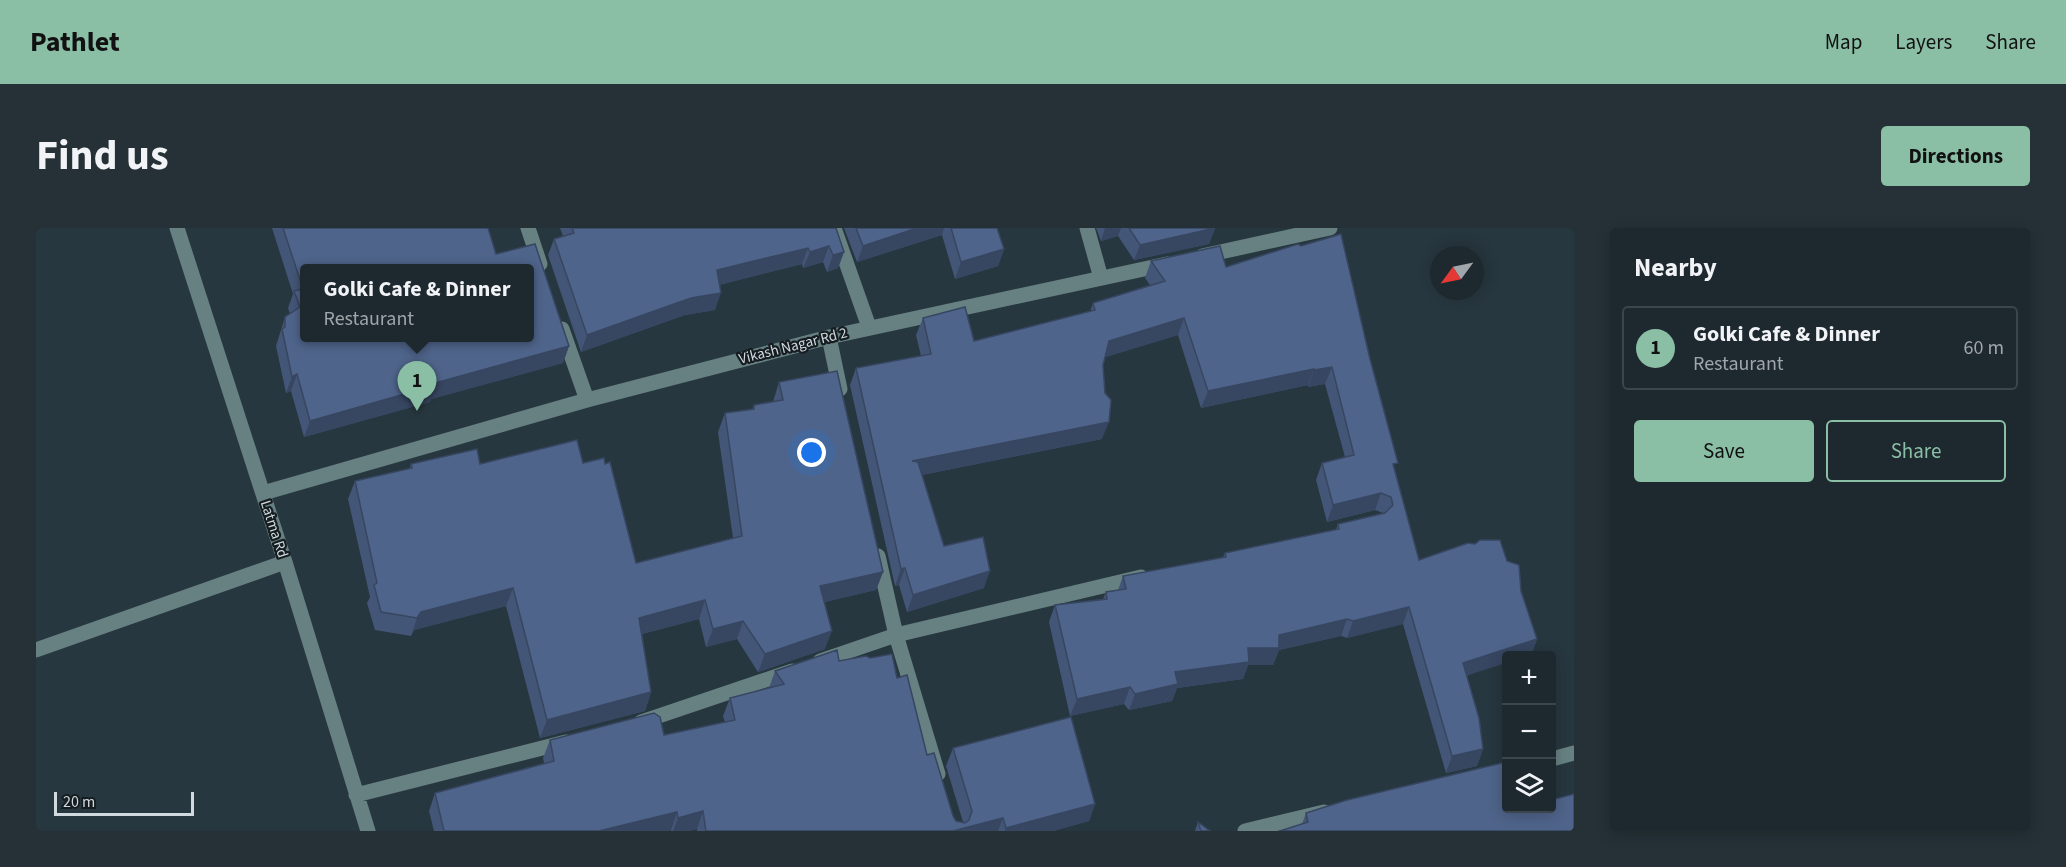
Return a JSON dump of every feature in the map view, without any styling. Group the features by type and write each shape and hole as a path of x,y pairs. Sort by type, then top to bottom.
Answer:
{"street":[{"name":"Latma Rd","path":"177,228 285,562 368,831"},
{"path":"528,228 546,282"},
{"path":"834,228 869,327"},
{"path":"1087,228 1101,278"},
{"name":"Vikash Nagar Rd 2","path":"262,493 587,400 869,327 1330,228"},
{"path":"557,314 587,400"},
{"path":"829,337 844,406"},
{"path":"875,543 896,635 942,788"},
{"path":"36,650 285,562"},
{"path":"625,727 896,635 1159,572"},
{"path":"356,795 580,738"},
{"path":"1556,758 1574,753"},
{"path":"1245,831 1336,810"}],"building":[{"path":"283,228 488,228 496,254 535,244 569,346 310,421 297,374 292,377 282,329 285,327 285,317 300,307 300,342 534,342 534,264 300,264 300,280"},
{"path":"572,228 836,228 844,252 833,255 829,246 810,252 808,248 717,270 721,293 691,298 587,335 554,239 574,233"},
{"path":"856,228 917,228 863,246"},
{"path":"951,228 997,228 1004,249 961,262"},
{"path":"1129,228 1215,228 1140,245"},
{"path":"1341,234 1370,359 1398,463 1393,464 1419,560 1468,543 1475,544 1480,540 1500,540 1507,561 1519,565 1521,591 1537,639 1463,663 1479,718 1483,749 1452,756 1409,607 1353,621 1347,619 1279,635 1279,648 1248,648 1249,662 1175,672 1178,684 1135,694 1130,687 1077,699 1055,605 1107,599 1106,592 1126,589 1123,576 1226,557 1225,553 1339,529 1338,524 1385,513 1393,505 1391,497 1381,493 1333,505 1322,463 1354,455 1332,367 1208,391 1184,318 1109,341 1103,365 1105,393 1111,400 1109,422 912,461 918,462 944,546 983,537 990,571 913,595 905,568 901,569 856,368 931,354 923,318 965,307 974,341 1095,310 1093,303 1165,281 1151,261 1220,246 1226,267 1298,244 1301,246"},
{"path":"300,290 300,307 294,291"},
{"path":"837,371 883,572 820,586 832,631 765,654 743,621 713,629 705,600 639,618 651,692 547,720 513,588 421,612 417,618 381,612 355,481 412,468 411,464 477,449 480,464 577,440 583,463 604,458 605,464 610,462 636,563 742,536 725,413 754,409 754,405 783,400 779,382"},
{"path":"837,650 839,661 892,654 897,678 907,675 927,755 934,753 956,821 965,823 969,820 972,811 953,748 1071,717 1095,804 1006,828 1003,818 953,831 706,831 703,811 678,818 677,812 599,831 444,831 435,793 554,761 550,740 654,713 660,717 664,735 735,720 730,698 784,684 775,671"},
{"path":"1502,763 1502,813 1556,813 1556,799 1574,794 1574,831 1280,831 1308,822 1306,813 1347,800"},
{"path":"1198,822 1210,831 1201,831"}],"place":[{"name":"Golki Cafe & Dinner","path":"417,411"}]}
